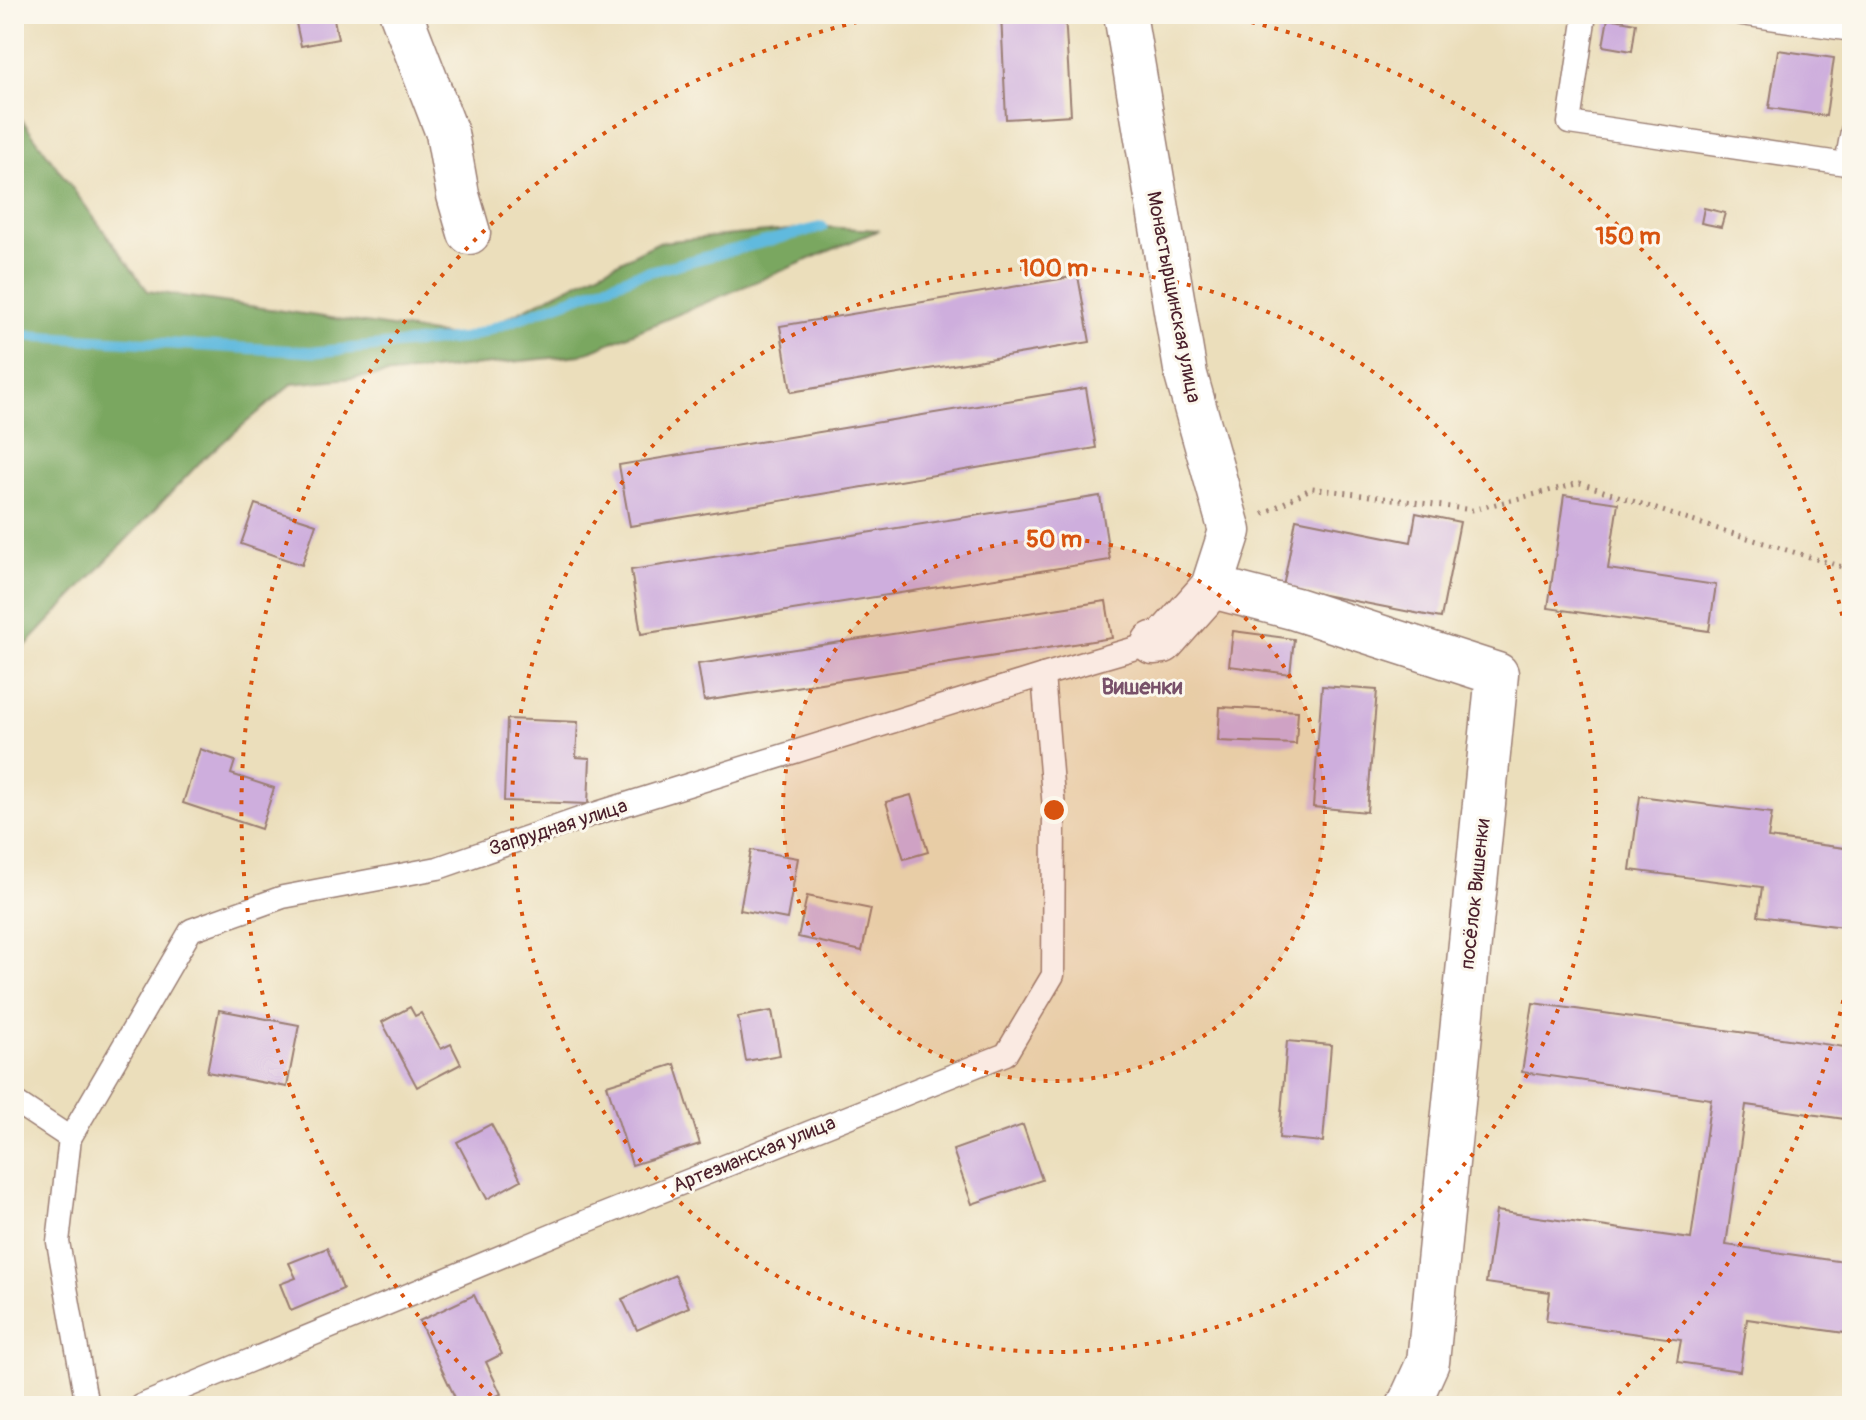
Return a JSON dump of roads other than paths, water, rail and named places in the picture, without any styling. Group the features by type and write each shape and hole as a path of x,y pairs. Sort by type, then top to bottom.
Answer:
{"street":[{"path":"401,14 447,133 458,195 469,233"},
{"name":"Монастырщинская улица","path":"1125,14 1186,375 1230,531 1212,587"},
{"path":"1153,643 1163,642 1212,587"},
{"name":"посёлок Вишенки","path":"1212,587 1296,609 1497,674 1428,1362 1408,1406"}],"lane":[{"path":"1585,14 1569,123 1846,164 1852,131"},
{"path":"1742,14 1852,30"},
{"name":"Запрудная улица","path":"70,1138 191,930 283,897 438,868 591,815 1153,643"},
{"name":"Артезианская улица","path":"140,1406 587,1221 1006,1054 1053,975 1054,809 1043,675"},
{"path":"14,1101 70,1138 58,1242 87,1406"}],"waterway":[{"path":"14,335 315,352 466,338 636,275 822,227"}],"district":[{"name":"Вишенки","path":"1142,687"}]}
